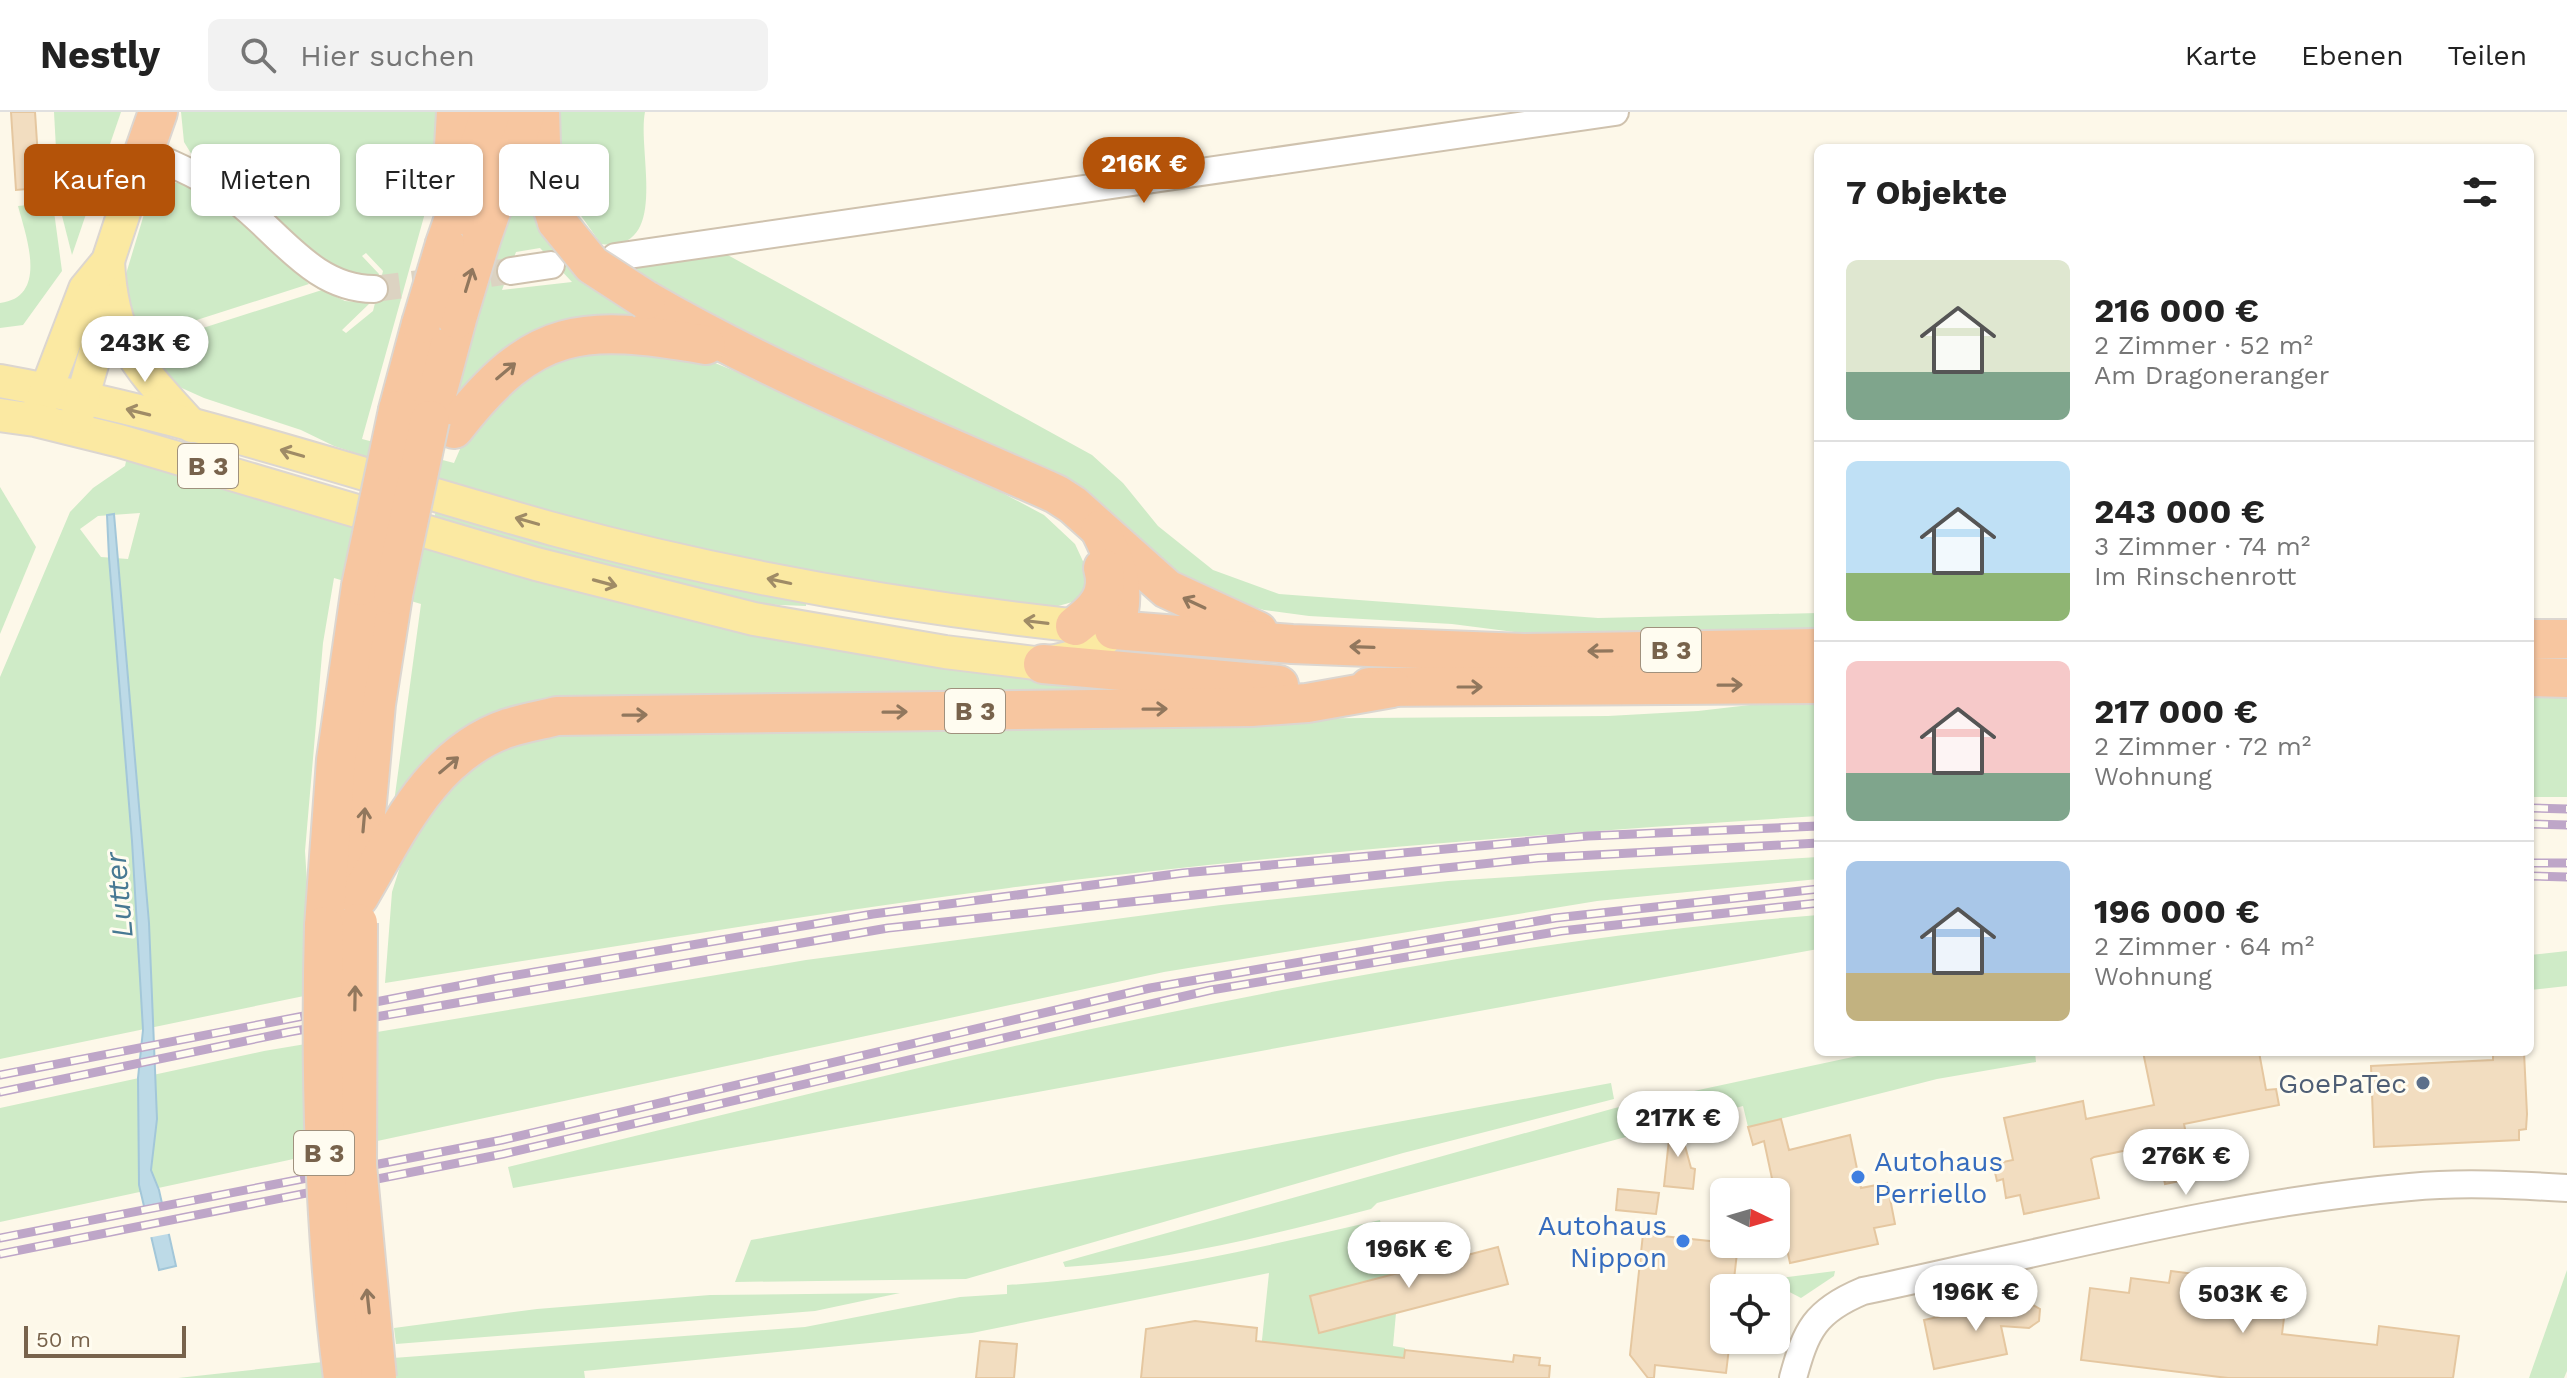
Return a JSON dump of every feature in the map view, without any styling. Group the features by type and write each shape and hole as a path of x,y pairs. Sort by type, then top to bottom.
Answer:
{"highway":[{"name":"B 3","path":"147,144 158,112"},
{"path":"456,112 458,241"},
{"path":"427,419 439,322 491,112"},
{"path":"458,241 526,112"},
{"path":"540,112 542,175 557,222 592,265 732,350 1064,498 1167,589 1292,644"},
{"path":"427,419 481,393 508,368 539,347 570,337 635,334 732,350"},
{"name":"B 3","path":"377,590 411,501 427,419"},
{"name":"B 3","path":"377,1378 357,1165 347,915 336,760 377,590 427,419"},
{"path":"1021,480 1076,525 1103,567 1103,596 1091,615 1075,626"},
{"path":"1100,530 1116,564 1122,587 1114,630"},
{"name":"B 3","path":"1114,630 1292,644 1524,653 1814,648"},
{"path":"2534,639 2567,639"},
{"name":"B 3","path":"1043,664 1280,685 1392,688 1814,684"},
{"path":"2534,677 2567,678"},
{"name":"B 3","path":"343,1378 323,1141 347,915 431,780 468,749 506,729 557,716 1251,707 1307,703 1392,688"}],"main road":[{"name":"B 3","path":"123,216 108,261 85,289 40,405 72,430 674,601 848,637 1043,664"},
{"name":"B 3","path":"108,261 110,301 118,329 132,356 192,426"},
{"name":"B 3","path":"72,430 110,301"},
{"path":"0,381 40,405"},
{"name":"B 3","path":"83,398 675,560 832,592 1114,630"},
{"path":"0,415 83,398"},
{"path":"1043,664 1089,653 1114,630"}],"street":[{"path":"615,257 1615,112"},
{"path":"175,165 196,173 267,225 310,268 346,287 374,289"},
{"path":"511,271 551,265"},
{"path":"1793,1378 1810,1328 1824,1310 1863,1291 2244,1210 2333,1195 2452,1185 2567,1188"}],"green space":[{"path":"54,112 121,112 110,144 56,144"},
{"path":"181,112 445,112 443,144 356,144 356,216 424,216 362,439 454,463 467,433 509,386 569,352 659,349 715,363 786,392 984,483 1044,515 1075,544 1088,572 1087,585 1076,601 1051,608 909,591 670,544 447,483 334,446 301,430 204,398 175,385 150,363 163,345 181,335 322,290 345,301 370,303 342,330 346,333 373,311 383,271 366,253 362,256 379,274 378,277 348,273 326,264 270,216 340,216 340,144 191,144 191,153 184,142"},
{"path":"559,112 645,112 646,196 644,217 636,233 623,243 601,244 581,216 609,216 609,144 554,144"},
{"path":"175,183 191,186 191,216 238,216 309,284 178,326 157,323 138,345 123,284 143,216 175,216"},
{"path":"24,205 24,216 55,216 62,271 23,325 0,328 0,303 15,298 25,290 29,278 29,248 18,206"},
{"path":"62,216 85,216 72,255"},
{"path":"507,216 560,216 645,322 458,398 452,397","holes":["540,248 572,282 502,290 516,252"]},
{"path":"724,253 1092,455 1123,483 1158,526 1213,570 1279,594 1598,618 1814,613 1814,631 1529,634 1452,624 1309,616 1264,610 1215,596 823,371 681,302 682,298 627,269"},
{"path":"127,457 307,512 1188,692 562,704 392,817 421,604 334,578 323,643 305,851 309,915 304,996 0,1059 0,677 70,512 93,488 125,466","holes":["140,513 128,559 101,557 80,529 98,516"]},
{"path":"0,487 36,547 0,634"},
{"path":"437,507 806,601 806,606 758,604 433,522"},
{"path":"2534,690 2567,690 2567,797 2534,797"},
{"path":"1814,697 1814,816 1413,846 1110,876 697,933 385,983 392,892 411,832 434,797 502,746 546,733 1135,720 1608,716 1698,711"},
{"path":"1814,857 1814,879 1597,901 1164,972 0,1222 0,1108 264,1051 806,960 1221,905 1448,881"},
{"path":"1814,915 1814,950 513,1188 508,1167 832,1088 1158,1015 1322,982 1487,954 1652,932"},
{"path":"2567,951 2567,986 2534,990 2534,955"},
{"path":"1857,1056 2035,1056 2036,1062 1937,1079 1748,1127 1743,1106 1377,1203 1371,1209 1257,1237 1181,1253 1104,1264 1065,1267 1063,1262 1615,1108"},
{"path":"1611,1083 1614,1099 1403,1153 966,1279 735,1282 751,1240"},
{"path":"1380,1220 1384,1244 1408,1238 1410,1270 1310,1297 1320,1333 1396,1313 1393,1346 1405,1348 1404,1358 1279,1344 1258,1378 1269,1273 972,1333 584,1371 585,1378 396,1378 393,1358 805,1327 960,1297 1007,1294 1007,1285 1148,1269"},
{"path":"2567,1270 2567,1371 2564,1378 2529,1378"},
{"path":"1835,1271 1834,1276 1801,1298 1790,1292 1790,1277"},
{"path":"900,1293 815,1311 396,1344 394,1328 537,1309 710,1295"},
{"path":"323,1362 325,1378 178,1378"}],"water":[{"path":"114,514 149,923 157,1119 151,1170 159,1190 176,1266 159,1270 139,1185 138,1078 143,1030 132,841 109,558 107,515"}],"pier":[{"path":"166,1202 173,1233 147,1238 140,1207"}],"building":[{"path":"11,112 35,112 37,144 24,144 24,189 16,190"},
{"path":"2144,1056 2260,1056 2266,1090 2276,1089 2279,1105 2184,1124 2195,1178 2165,1184 2157,1144 2091,1159 2099,1198 2024,1214 2020,1195 2006,1198 2003,1179 1997,1181 1993,1164 2013,1160 2004,1118 2083,1101 2086,1119 2154,1105"},
{"path":"2493,1056 2524,1056 2527,1114 2526,1129 2519,1130 2519,1140 2374,1147 2371,1066 2493,1060"},
{"path":"1673,1102 1691,1168 1695,1169 1693,1189 1664,1186"},
{"path":"1781,1119 1789,1150 1850,1135 1861,1188 1887,1183 1895,1224 1874,1228 1878,1244 1790,1263 1790,1178 1772,1178 1764,1141 1753,1145 1748,1127"},
{"path":"1618,1189 1659,1193 1656,1214 1616,1210"},
{"path":"1643,1234 1710,1241 1710,1258 1736,1258 1735,1274 1710,1274 1710,1354 1728,1354 1726,1373 1655,1365 1654,1378 1648,1378 1630,1355"},
{"path":"1498,1247 1508,1284 1319,1333 1310,1296"},
{"path":"2171,1271 2288,1286 2282,1334 2377,1345 2379,1326 2459,1336 2453,1378 2228,1378 2081,1360 2090,1288 2129,1293 2131,1278 2169,1283"},
{"path":"2024,1300 2040,1309 2039,1321 2029,1328 2001,1326 2007,1354 1934,1369 1924,1320 1997,1304 1998,1311"},
{"path":"1195,1321 1257,1328 1256,1341 1404,1358 1405,1350 1513,1362 1514,1355 1540,1358 1539,1365 1550,1366 1549,1378 1141,1378 1146,1329"},
{"path":"980,1341 1017,1344 1014,1378 976,1378"}],"tunnel":[{"path":"374,289 511,271"}],"railway":[{"path":"2534,808 2567,809"},
{"path":"2534,824 2567,825"},
{"path":"0,1075 499,978 873,914 1183,873 1588,836 1814,826"},
{"path":"0,1092 289,1032 888,928 1538,858 1814,843"},
{"path":"2534,863 2567,863"},
{"path":"2534,876 2567,877"},
{"path":"0,1238 502,1140 1150,988 1555,918 1814,889"},
{"path":"0,1254 503,1154 1211,990 1561,931 1814,903"}],"place":[{"name":"GoePaTec","path":"2423,1083"},
{"name":"Autohaus Perriello","path":"1858,1177"},
{"name":"Autohaus Nippon","path":"1683,1241"}],"water label":[{"name":"Lutter","path":"119,895"}]}
